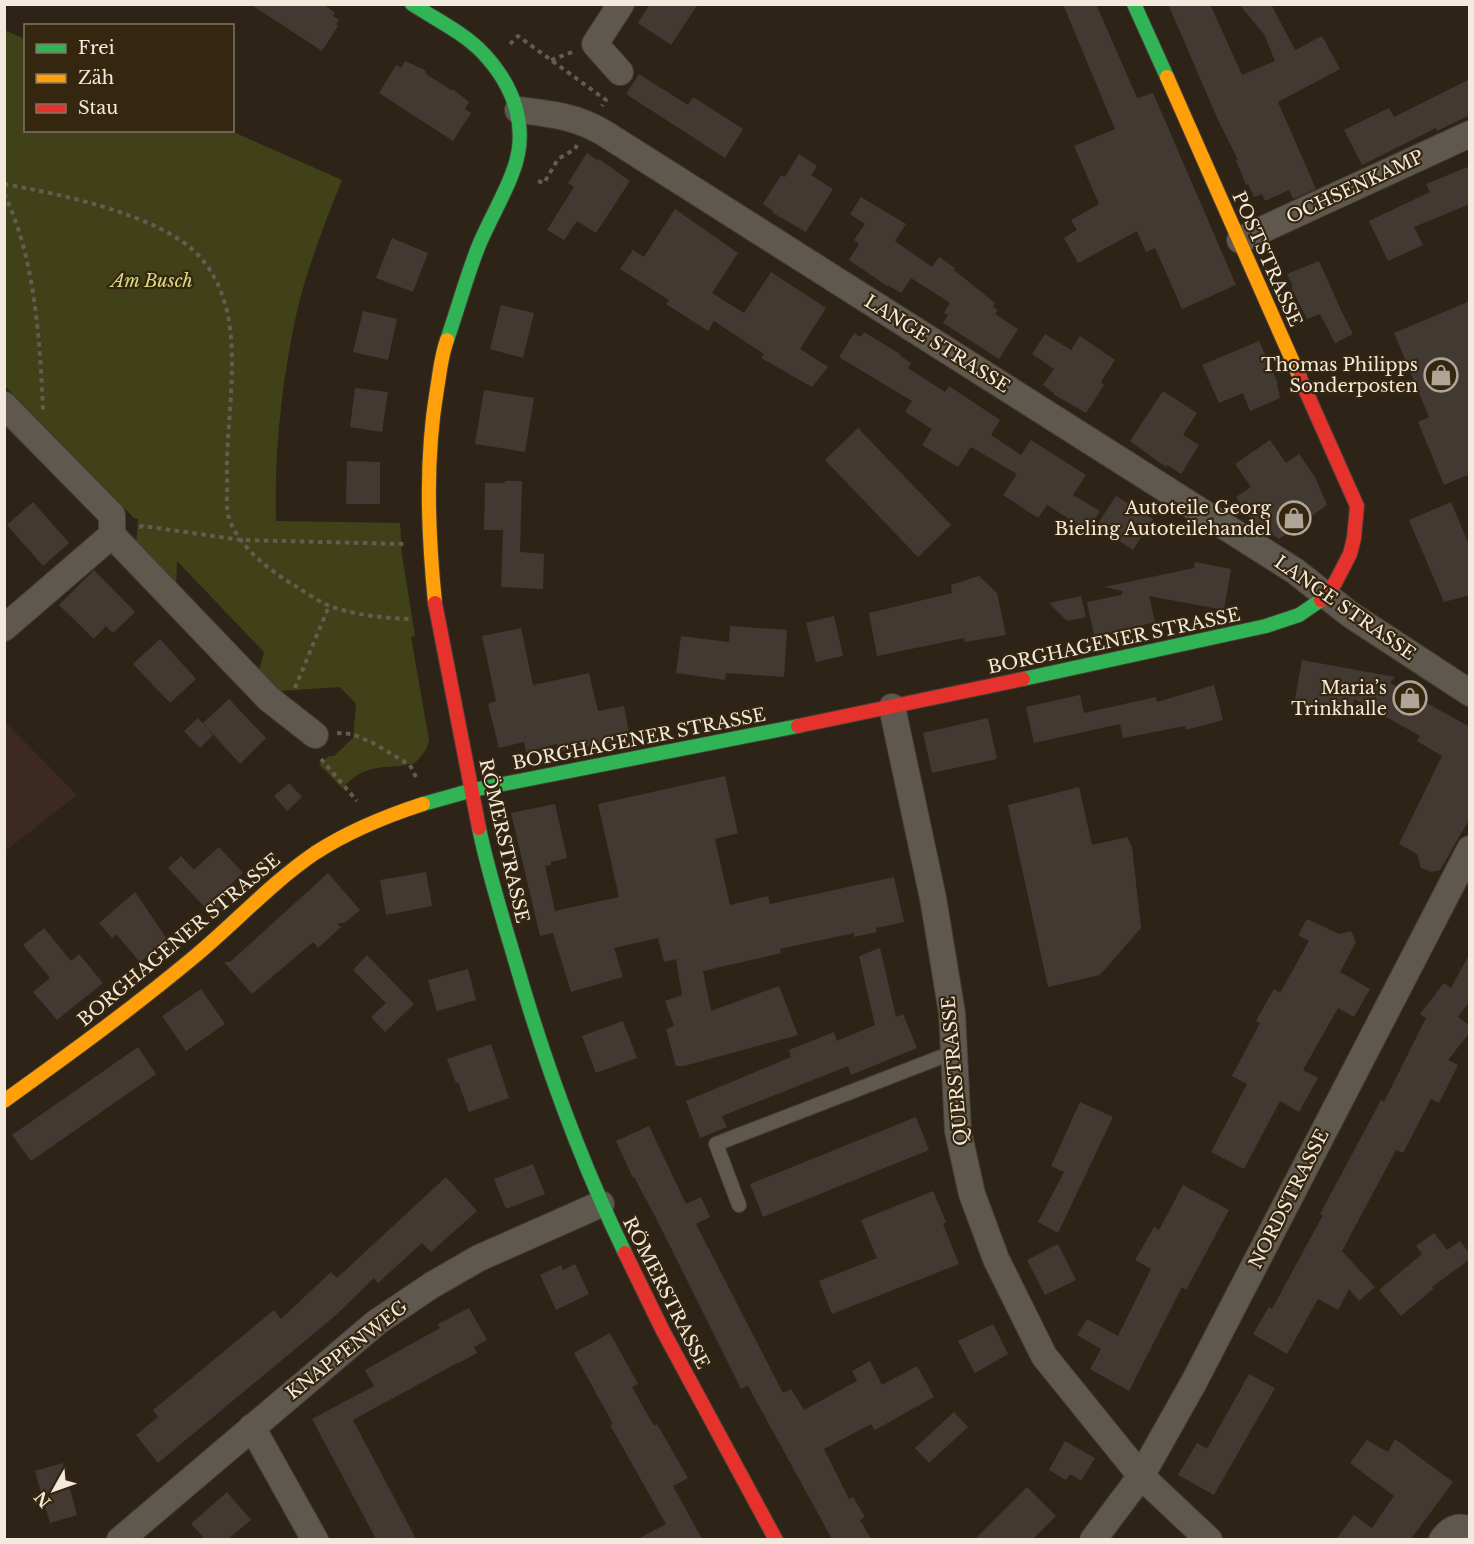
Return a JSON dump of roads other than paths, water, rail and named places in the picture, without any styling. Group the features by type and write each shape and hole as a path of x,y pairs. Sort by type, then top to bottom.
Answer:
{"street":[{"path":"412,4 483,53 505,83 518,110"},
{"path":"620,72 595,44 621,4"},
{"name":"POSTSTRASSE","path":"1134,4 1357,506 1357,533 1346,565 1326,595"},
{"name":"RÖMERSTRASSE","path":"518,110 520,142 513,173 479,245 443,351 434,406 430,458 429,545 438,619 486,861 536,1033 559,1101 601,1204 663,1331 776,1539"},
{"name":"LANGE STRASSE","path":"518,110 566,116 590,125 1295,571 1370,628 1470,693"},
{"name":"OCHSENKAMP","path":"1240,240 1470,134"},
{"path":"4,405 112,515 112,535 269,699 315,735"},
{"path":"4,628 112,535"},
{"name":"BORGHAGENER STRASSE","path":"4,1101 131,1007 208,945 295,867 340,837 369,823 429,802 473,790 892,707 1273,624 1301,614 1326,595"},
{"name":"QUERSTRASSE","path":"892,707 933,898 952,1013 958,1131 972,1194 996,1259 1044,1356 1141,1476 1209,1539"},
{"name":"NORDSTRASSE","path":"1092,1539 1141,1476 1239,1296 1470,849"},
{"name":"KNAPPENWEG","path":"120,1539 377,1322 432,1285 479,1258 601,1204"},
{"path":"252,1427 315,1539"},
{"path":"1442,1539 1455,1528 1466,1528 1470,1531"}],"lane":[{"path":"739,1206 716,1144 954,1052"}],"place":[{"name":"Thomas Philipps Sonderposten","path":"1441,375"},
{"name":"Autoteile Georg Bieling Autoteilehandel","path":"1294,518"},
{"name":"Maria’s Trinkhalle","path":"1410,698"}],"park label":[{"name":"Am Busch","path":"152,281"}]}
